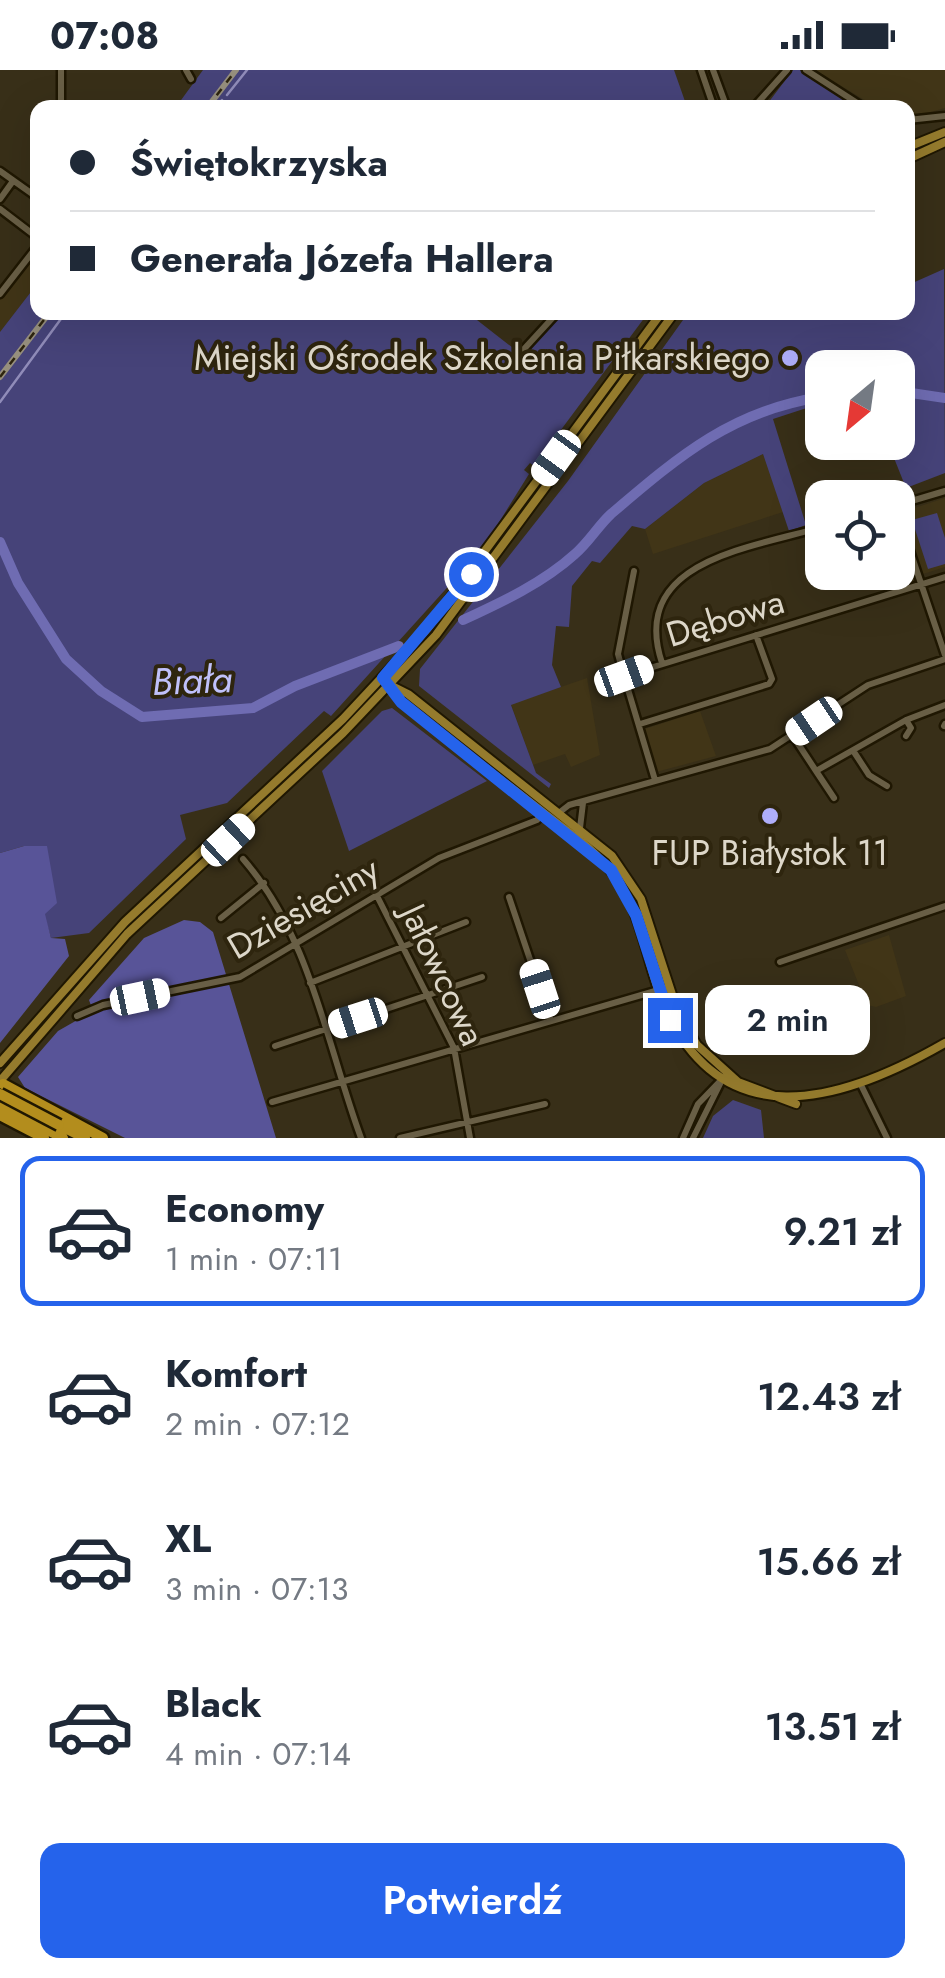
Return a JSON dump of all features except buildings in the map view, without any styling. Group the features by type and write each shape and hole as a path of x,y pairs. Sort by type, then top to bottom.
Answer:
{"highway":[{"path":"1,1084 55,1134"},
{"path":"1,1084 103,1138"},
{"path":"0,1104 55,1134"},
{"path":"0,1115 55,1134 85,1138"}],"main road":[{"path":"915,144 945,132"},
{"path":"915,155 945,142"},
{"path":"0,1104 1,1084 128,934 390,686 479,581 641,350 658,320"},
{"path":"0,1063 124,922 383,678 471,574 668,320"},
{"path":"471,574 479,581"},
{"path":"383,678 401,702 560,812 612,856 631,891 701,1058 727,1074 796,1104"},
{"path":"471,750 596,856 631,891 658,989 675,1031 720,1082 762,1103 783,1108 862,1087 945,1043"}],"street":[{"path":"61,100 62,70"},
{"path":"186,70 191,79"},
{"path":"701,70 711,100"},
{"path":"712,70 725,100"},
{"path":"760,100 786,70"},
{"path":"806,70 852,100"},
{"path":"915,119 945,116"},
{"path":"0,171 30,193"},
{"path":"0,198 13,181"},
{"path":"0,209 30,232"},
{"path":"0,294 30,256"},
{"path":"0,279 8,284"},
{"path":"524,348 550,320"},
{"path":"915,500 945,491"},
{"path":"662,662 655,630 660,604 688,571 805,533"},
{"path":"560,812 655,780 767,750 868,686 945,657 915,566"},
{"name":"Dębowa","path":"634,571 618,654 624,676 945,577"},
{"path":"640,724 769,684 772,679 756,634"},
{"path":"624,676 655,780"},
{"path":"816,771 906,720 945,705"},
{"path":"906,720 910,728 906,736"},
{"path":"792,736 834,798"},
{"path":"854,752 869,775 887,786"},
{"path":"580,828 583,804"},
{"name":"Dziesięciny","path":"77,1016 113,1003 240,977 440,858 537,820 544,813"},
{"path":"243,859 264,883 298,943 360,1138"},
{"path":"221,918 264,883"},
{"name":"Jałowcowa","path":"376,894 454,1048 470,1138"},
{"path":"509,897 550,1019"},
{"path":"780,962 945,906"},
{"path":"310,983 466,922"},
{"path":"275,1046 482,977"},
{"path":"272,1102 669,987"},
{"path":"688,1137 727,1074"},
{"path":"862,1087 884,1137"},
{"path":"400,1138 545,1104"}],"shaded area":[{"path":"203,70 674,70 685,100 181,100"},
{"path":"793,70 800,70 844,100 770,100"},
{"path":"815,70 945,70 945,108 917,116 915,100 864,100"},
{"path":"30,256 30,293 0,332 0,297"},
{"path":"944,269 945,473 915,485 915,480 903,480 895,460 915,460 915,350 805,350 805,409 773,419 805,525 789,531 763,454 704,483 645,529 632,526 600,563 592,561 572,586 569,627 556,626 552,665 561,687 511,705 536,773 551,784 549,788 419,686 420,669 568,481 683,320 915,320 915,282"},
{"path":"30,293 30,320 477,320 522,355 556,320 643,320 534,466 530,463 524,470 529,474 493,532 331,716 324,711 227,803 180,815 186,839 89,933 51,938 24,846 0,853 0,332"},
{"path":"763,454 783,512 653,554 645,529 704,483"},
{"path":"945,498 945,567 923,574 915,550 915,508"},
{"path":"937,513 945,538 945,564 928,569 915,519"},
{"path":"587,678 600,755 571,767 565,754 533,765 511,704"},
{"path":"392,708 487,781 349,851 322,771 382,711"},
{"path":"700,711 716,756 656,772 645,729"},
{"path":"24,846 47,846 57,903 45,914 51,938 65,939 69,956 0,1043 0,853"},
{"path":"184,920 200,922 213,932 276,1138 125,1138 25,1088 18,1077 58,1031 93,1011 89,1000 144,938"},
{"path":"889,935 906,996 876,1007 867,1005 845,950"},
{"path":"733,1100 761,1110 764,1138 703,1138 713,1116"}],"waterway":[{"path":"227,95 247,70"},
{"path":"0,402 60,320"},
{"name":"Biała","path":"915,394 945,398"},
{"name":"Biała","path":"463,620 522,591 563,564 611,514 683,455 733,425 805,400"},
{"name":"Biała","path":"0,542 18,583 66,659 101,691 142,717 253,708 295,686 399,646"}],"railway":[{"path":"213,100 236,70"},
{"path":"0,377 44,320"}],"place":[{"name":"Miejski Ośrodek Szkolenia Piłkarskiego","path":"790,358"},
{"name":"FUP Białystok 11","path":"770,816"}],"route":[{"path":"471,574 383,678 401,702 611,870 636,915 670,1020"}]}
